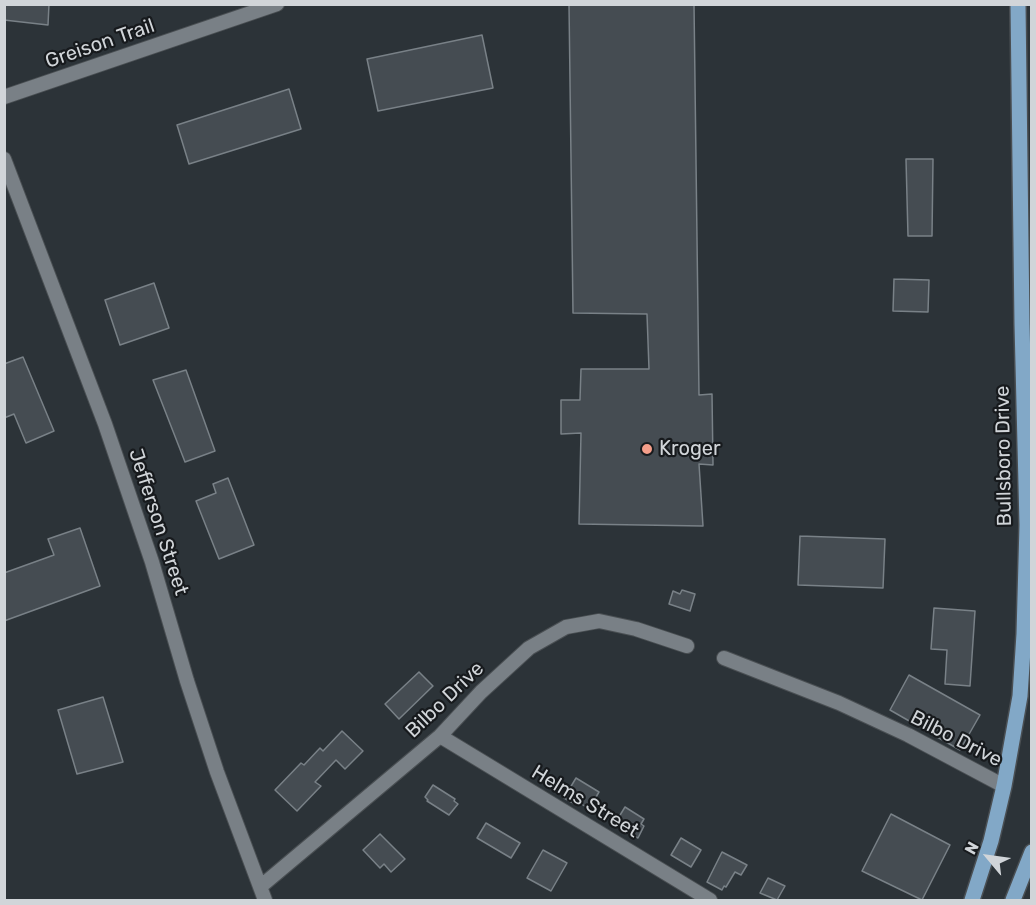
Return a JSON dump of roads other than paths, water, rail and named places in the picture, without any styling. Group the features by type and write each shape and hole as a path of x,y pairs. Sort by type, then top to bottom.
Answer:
{"main road":[{"name":"Bullsboro Drive","path":"972,900 991,840 1004,786 1020,696 1027,525 1018,4"},
{"path":"1013,900 1030,859"}],"street":[{"name":"Greison Trail","path":"4,98 277,4"},
{"name":"Jefferson Street","path":"4,159 105,424 152,562 186,681 214,766 265,900"},
{"name":"Bilbo Drive","path":"260,886 440,736 481,692 529,648 566,627 599,621 636,629 687,646"},
{"name":"Bilbo Drive","path":"724,658 849,708 908,735 1004,786"},
{"name":"Helms Street","path":"440,736 710,900"}],"place":[{"name":"Kroger","path":"647,449"}]}
